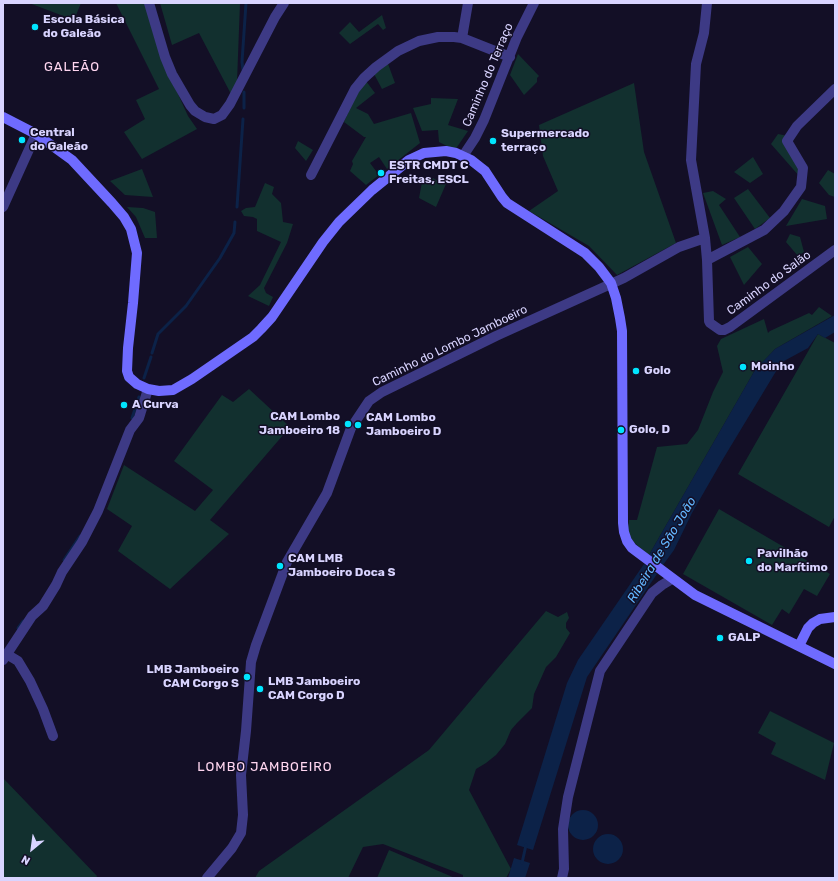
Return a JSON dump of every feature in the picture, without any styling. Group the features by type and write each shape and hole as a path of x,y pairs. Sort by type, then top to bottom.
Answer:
{"main road":[{"path":"3,117 36,134 72,160 124,217 131,229 136,243 137,253 127,353 127,371 132,381 148,390 166,391 179,387 253,337 272,317 323,242 339,222 372,190 409,160 419,154 446,151 471,160 485,171 507,203 582,250 599,267 611,283 622,331 623,523 627,541 632,548 695,595 835,664"},
{"path":"799,646 811,624 820,619 835,617"}],"street":[{"path":"149,3 165,57 172,74 195,111 205,117 214,119 222,115 230,104 275,17 284,3"},
{"path":"462,38 468,3"},
{"name":"Caminho do Terraço","path":"463,156 475,138 484,120 517,37 534,3"},
{"path":"707,3 704,33 696,64 691,160 705,238 707,260 764,230 784,211 801,187 803,168 787,141 797,126 835,89"},
{"path":"311,175 355,90 364,78 376,67 398,51 419,41 438,36 462,38 510,57"},
{"path":"3,207 36,134"},
{"name":"Caminho do Lombo Jamboeiro","path":"207,878 232,848 241,833 243,815 241,775 251,662 256,645 287,562 328,492 351,428 369,401 382,392 496,336 624,278 679,247 705,238"},
{"name":"Caminho do Salão","path":"707,260 709,321 715,328 724,330 835,250"},
{"path":"53,736 30,681 18,661 5,657 32,616 43,606 62,572 82,542 98,511 130,430 139,418 148,390"},
{"path":"562,878 564,869 563,829 568,797 600,671 652,593 672,579"}],"green space":[{"path":"29,3 81,3 74,20"},
{"path":"116,3 145,3 173,83 188,116 197,129 142,159 124,132 145,119 136,100 159,89"},
{"path":"160,3 240,3 237,82 231,94 199,33 172,45"},
{"path":"382,15 386,28 383,30 378,24 350,44 339,33 350,22 359,32"},
{"path":"518,54 539,76 537,78 537,82 524,95 510,75"},
{"path":"387,61 395,83 382,89 373,72"},
{"path":"366,81 375,93 356,108 368,114 374,124 411,113 420,143 387,169 379,157 370,163 379,175 366,185 350,171 353,164 352,161 366,137 344,122 356,93"},
{"path":"634,83 644,152 676,243 617,275 589,246 529,211 558,191 543,156 539,125"},
{"path":"431,98 458,99 448,125 468,131 455,150 439,142 438,130 422,131 413,108 431,104"},
{"path":"778,134 788,136 799,167 800,177 771,144"},
{"path":"298,141 313,150 306,161 295,148"},
{"path":"753,157 763,174 750,183 734,172"},
{"path":"142,169 153,197 125,195 110,181"},
{"path":"828,170 835,174 835,197 829,195 819,183"},
{"path":"446,175 449,177 436,207 419,198 422,182 430,183 433,178 443,184"},
{"path":"265,183 274,187 272,194 281,203 283,222 293,224 287,243 264,288 266,293 273,297 269,306 248,296 260,285 281,242 257,231 257,219 244,216 241,211 246,208 255,207"},
{"path":"748,189 770,218 755,229 734,198"},
{"path":"713,191 726,199 719,205 740,237 722,245 703,193"},
{"path":"802,199 825,206 827,219 786,226"},
{"path":"127,207 143,208 155,212 157,238 145,238 136,217"},
{"path":"790,234 800,237 804,252 798,256 786,242"},
{"path":"748,247 762,264 744,285 730,257"},
{"path":"819,307 832,316 775,349 755,370 649,555 631,539 628,528 629,520 637,520 657,447 687,444 698,430 713,392 723,372 717,346 721,339 764,319 768,333 809,313 812,315"},
{"path":"818,334 835,343 835,516 829,527 738,474"},
{"path":"249,389 290,427 210,520 229,534 170,589 118,551 132,526 107,509 124,465 195,511 213,490 174,461 222,395 233,402"},
{"name":"Pavilhão do Marítimo","path":"719,509 830,574 817,596 804,589 789,614 782,609 772,625 683,574"},
{"path":"546,611 558,617 567,612 569,618 566,623 566,628 570,633 556,657 546,667 534,694 532,708 511,730 505,744 496,755 476,769 469,790 511,869 506,878 463,878 463,875 383,844 363,847 348,878 255,878 259,871 429,750"},
{"path":"770,711 834,743 825,780 771,754 776,743 758,733"},
{"path":"3,778 97,876 96,878 3,878"},
{"path":"389,850 455,878 377,878"}],"water":[{"path":"835,315 835,332 825,338 818,334 808,348 784,361 778,368 692,513 674,550 663,565 649,555 755,370 775,349"},
{"path":"644,564 657,574 587,677 533,850 517,845 567,683 578,660"},
{"path":"583,810 593,815 598,825 593,835 583,840 573,835 568,825 573,815"},
{"path":"608,834 618,839 623,849 618,859 608,864 598,859 593,849 598,839"},
{"path":"514,858 530,863 525,878 508,878"}],"waterway":[{"path":"243,70 242,62 246,3"},
{"path":"244,92 244,108"},
{"path":"237,207 243,119"},
{"path":"152,353 158,334 186,306 220,258 234,233 235,222"},
{"path":"144,378 151,357"},
{"path":"132,418 139,397"},
{"path":"64,560 80,536"},
{"path":"18,628 23,621"},
{"name":"Ribeira de São João","path":"522,863 526,845"}],"place":[{"name":"Escola Básica do Galeão","path":"35,27"},
{"name":"Central do Galeão","path":"22,140"},
{"name":"Supermercado terraço","path":"493,141"},
{"name":"ESTR CMDT C Freitas, ESCL","path":"381,173"},
{"name":"Moinho","path":"743,367"},
{"name":"Golo","path":"636,371"},
{"name":"A Curva","path":"124,405"},
{"name":"CAM Lombo Jamboeiro 18","path":"348,424"},
{"name":"CAM Lombo Jamboeiro D","path":"358,425"},
{"name":"Golo, D","path":"621,430"},
{"name":"Pavilhão do Marítimo","path":"749,561"},
{"name":"CAM LMB Jamboeiro Doca S","path":"280,566"},
{"name":"GALP","path":"720,638"},
{"name":"LMB Jamboeiro CAM Corgo S","path":"247,677"},
{"name":"LMB Jamboeiro CAM Corgo D","path":"260,689"}],"district":[{"name":"GALEÃO","path":"72,67"},
{"name":"LOMBO JAMBOEIRO","path":"265,767"}]}
